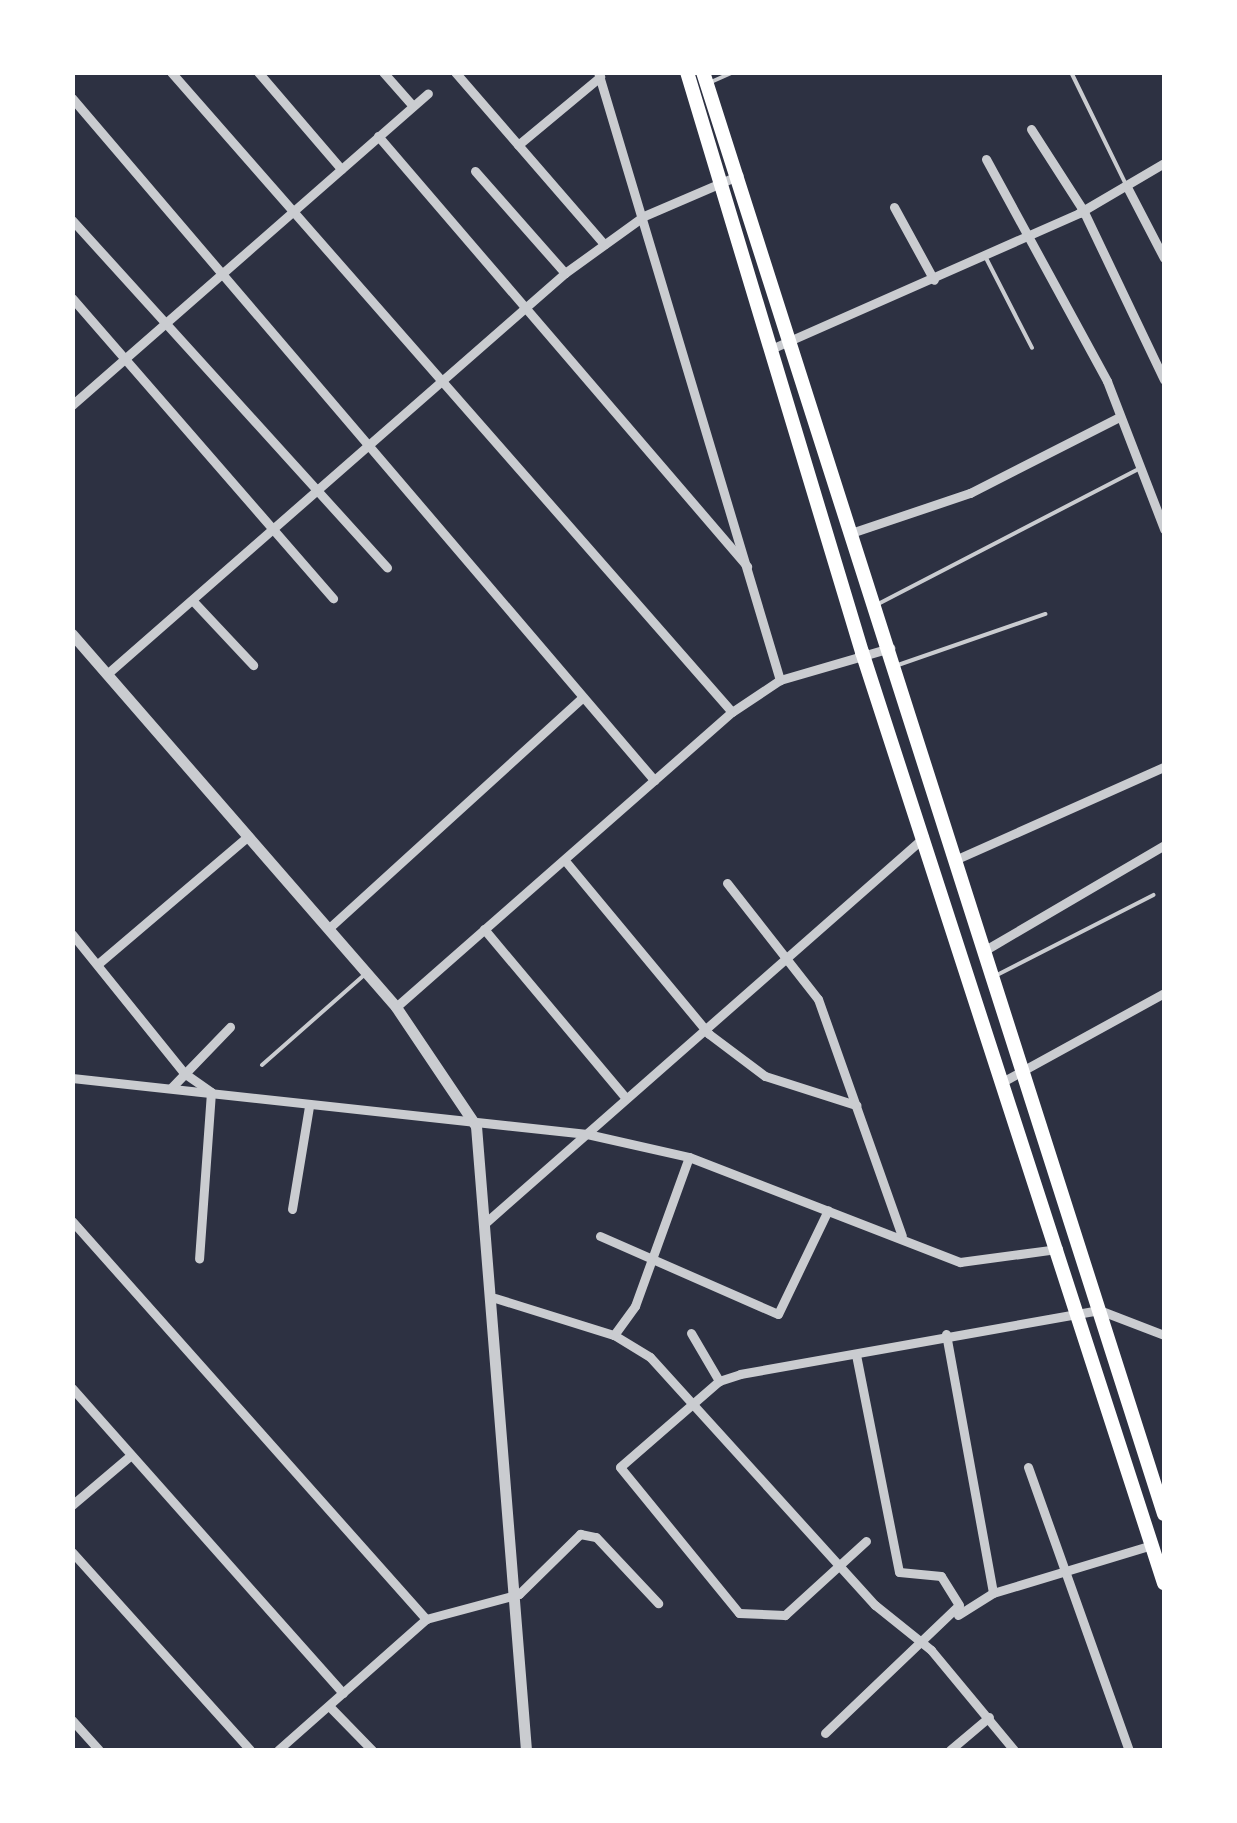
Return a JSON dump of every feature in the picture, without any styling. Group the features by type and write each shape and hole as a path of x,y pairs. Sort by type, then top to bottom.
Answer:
{"main road":[{"path":"687,72 862,652 926,835 1164,1583"},
{"path":"705,78 739,175 786,344 890,648 1164,1514"}],"street":[{"path":"171,72 732,712"},
{"path":"258,72 341,169"},
{"path":"383,72 412,106"},
{"path":"455,72 604,244"},
{"path":"518,146 599,75 780,680"},
{"path":"72,405 428,93"},
{"path":"72,98 217,278 654,780"},
{"path":"1031,129 1083,210 1164,380"},
{"path":"378,136 520,311 748,568"},
{"path":"986,159 1119,417 1137,470 1164,529"},
{"path":"771,350 1083,210 1164,163"},
{"path":"474,171 565,273"},
{"path":"107,674 565,273 644,216 739,175"},
{"path":"1126,185 1164,258"},
{"path":"894,207 934,280"},
{"path":"72,220 387,568"},
{"path":"72,298 334,598"},
{"path":"851,533 970,493 1119,417"},
{"path":"193,600 253,665"},
{"path":"72,634 396,1007 476,1126 495,1298 519,1594 526,1750"},
{"path":"396,1007 566,863 732,712 780,680 862,652 890,648"},
{"path":"328,928 582,698"},
{"path":"957,860 1164,767"},
{"path":"484,1224 587,1134 624,1096 708,1034 926,835"},
{"path":"99,964 248,836"},
{"path":"987,949 1164,844"},
{"path":"566,863 708,1034 765,1076 856,1105"},
{"path":"727,883 790,956 818,999 902,1236"},
{"path":"484,929 624,1096"},
{"path":"72,934 184,1073 211,1092"},
{"path":"1004,1081 1164,992"},
{"path":"171,1088 230,1027"},
{"path":"72,1078 476,1126 587,1134 689,1158 902,1236 960,1262 1060,1249"},
{"path":"199,1259 211,1092"},
{"path":"292,1210 309,1106"},
{"path":"614,1335 652,1260 689,1158"},
{"path":"600,1236 778,1314 828,1210"},
{"path":"72,1220 426,1619"},
{"path":"495,1298 614,1335 650,1357 838,1564 924,1643 1014,1750"},
{"path":"866,1541 785,1615 739,1613 621,1472 720,1381 946,1334 1099,1310 1164,1335"},
{"path":"691,1333 720,1381"},
{"path":"946,1334 994,1593"},
{"path":"856,1354 898,1572 941,1576 958,1615"},
{"path":"72,1388 343,1693"},
{"path":"72,1506 131,1455"},
{"path":"1028,1467 1129,1750"},
{"path":"278,1750 426,1619 519,1594 586,1532 658,1603"},
{"path":"824,1733 958,1615 994,1593 1069,1575 1152,1545"},
{"path":"72,1552 250,1750"},
{"path":"328,1706 372,1750"},
{"path":"950,1750 990,1717"},
{"path":"72,1720 99,1750"}],"lane":[{"path":"705,78 733,72"},
{"path":"1072,72 1126,185"},
{"path":"984,256 1032,348"},
{"path":"875,606 1137,470"},
{"path":"894,667 1044,614"},
{"path":"995,976 1153,895"},
{"path":"262,1065 367,973"}]}
